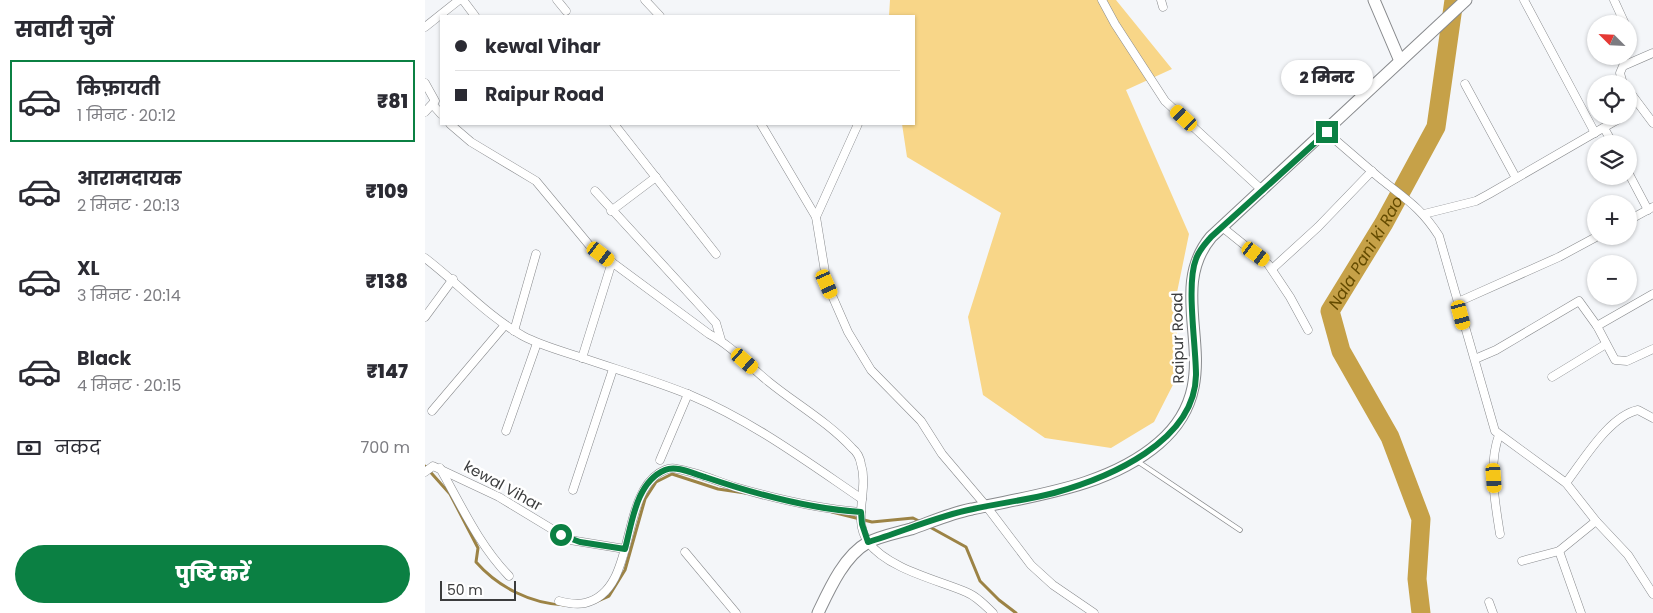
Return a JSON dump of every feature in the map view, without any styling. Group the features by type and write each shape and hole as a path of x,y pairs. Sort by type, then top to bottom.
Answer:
{"main road":[{"path":"1374,0 1400,61"},
{"name":"Raipur Road","path":"868,542 972,509 1054,493 1106,474 1135,460 1159,444 1187,412 1193,395 1196,377 1193,269 1200,250 1222,227 1327,132 1466,0"},
{"path":"818,613 842,570 868,542"}],"street":[{"path":"441,15 461,0 474,15"},
{"path":"557,0 566,11"},
{"path":"645,0 656,14"},
{"path":"1102,0 1115,24 1165,101 1263,190"},
{"path":"1524,0 1595,133"},
{"path":"1614,0 1621,15"},
{"path":"425,27 440,16"},
{"path":"1620,75 1623,66 1653,53"},
{"path":"425,83 433,95 433,104 440,113"},
{"path":"1465,84 1516,178"},
{"path":"1637,102 1653,123"},
{"path":"425,112 433,104"},
{"path":"451,125 471,142 536,181 556,202 583,240 709,334 721,340 770,383 825,423 853,448 861,461 865,476 862,518 868,542 883,555 921,577 972,595 993,613"},
{"path":"615,125 716,254"},
{"path":"762,125 816,217 827,284 853,340 871,370 921,421 942,454 987,507 1031,566 1053,585 1095,613"},
{"path":"816,217 858,125"},
{"path":"1424,214 1476,200 1609,125"},
{"path":"1604,128 1608,135"},
{"path":"1327,132 1372,171 1410,200 1424,214 1442,242 1493,426 1499,435 1565,483 1596,521 1628,555 1653,594"},
{"path":"1272,269 1318,227 1372,171"},
{"path":"611,210 656,177"},
{"path":"1636,185 1650,209 1637,216"},
{"path":"595,191 716,323 721,340"},
{"path":"1222,227 1265,260 1308,330"},
{"path":"1458,302 1559,257 1587,242"},
{"path":"514,331 536,254"},
{"path":"425,258 453,279 514,331 537,343 688,394 747,422 862,499"},
{"path":"582,358 611,262"},
{"path":"425,317 453,279"},
{"path":"1597,326 1653,294"},
{"path":"1475,359 1496,350 1577,302 1583,305 1597,326 1615,360 1621,362 1653,349"},
{"path":"431,411 505,325"},
{"path":"506,431 537,343"},
{"path":"1552,377 1606,344"},
{"path":"573,490 613,369"},
{"path":"660,460 688,394"},
{"path":"1565,483 1601,436 1624,416 1637,410 1653,418"},
{"path":"1499,435 1494,462 1500,534"},
{"path":"440,468 491,558 509,576"},
{"name":"kewal Vihar","path":"427,470 440,468 499,496 570,540 625,549"},
{"path":"559,601 585,603 601,595 619,568 642,492 657,474 672,468 736,487 862,518"},
{"path":"1522,561 1559,551 1596,521"},
{"path":"1559,551 1581,613"},
{"path":"685,552 736,613"},
{"path":"1489,602 1493,613"}],"lane":[{"path":"1135,460 1240,530"}],"shaded area":[{"path":"890,0 1116,0 1172,69 1126,90 1189,234 1174,307 1181,369 1154,422 1111,448 1045,438 983,395 968,317 1001,213 907,157 902,125 915,125 915,15 889,15"}],"waterway":[{"name":"Nala Pani ki Rao","path":"1421,613 1417,579 1421,519 1390,437 1341,351 1330,311 1384,223 1436,127 1454,0"},
{"path":"425,466 450,494 478,548 476,562 485,571 505,586 528,598 565,605"},
{"path":"595,602 609,596 625,570 645,499 656,482 672,474 718,489 745,493"},
{"path":"832,512 872,522 913,518 921,522"},
{"path":"928,526 966,547 980,581 999,600 1016,613"}],"route":[{"path":"561,535 570,540 625,549 634,513 642,492 657,474 665,469 672,468 736,487 816,506 861,512 864,533 868,542 972,509 1054,493 1106,474 1135,460 1159,444 1177,425 1187,412 1193,395 1196,377 1193,269 1200,250 1211,237 1327,132"}]}
